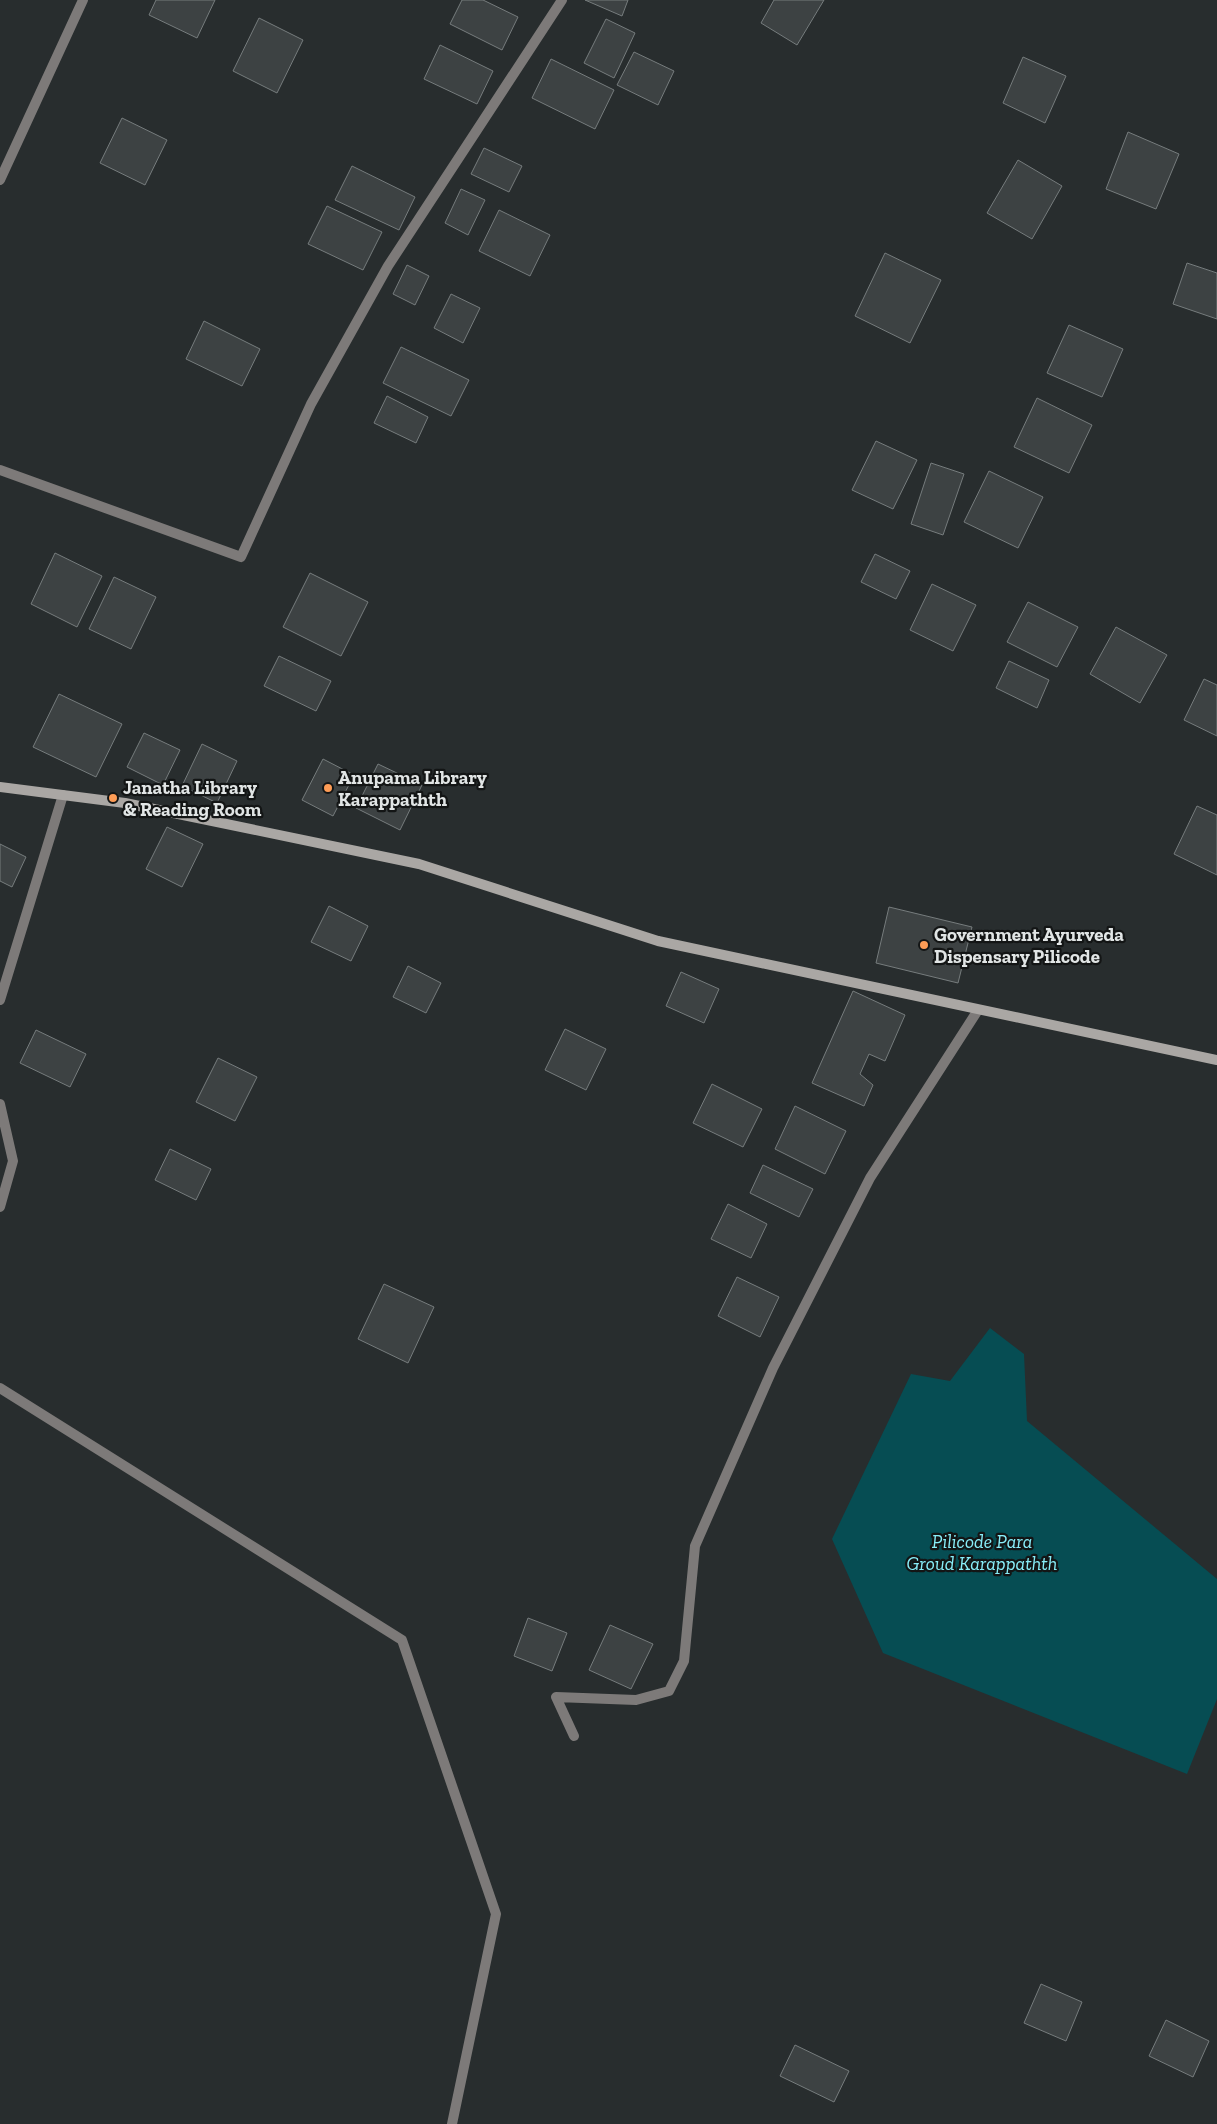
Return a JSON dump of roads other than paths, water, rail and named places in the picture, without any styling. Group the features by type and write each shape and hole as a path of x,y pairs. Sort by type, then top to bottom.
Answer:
{"street":[{"path":"0,180 83,0"},
{"path":"0,470 241,557 311,404 388,266 562,0"},
{"path":"0,787 125,803 419,864 658,941 1217,1060"},
{"path":"0,1000 63,795"},
{"path":"574,1736 556,1698 636,1700 669,1692 684,1661 695,1546 773,1368 870,1178 978,1010"},
{"path":"0,1104 13,1161 0,1207"},
{"path":"0,1388 402,1640 496,1914 452,2124"}],"place":[{"name":"Anupama Library Karappathth","path":"328,788"},
{"name":"Janatha Library & Reading Room","path":"113,798"},
{"name":"Government Ayurveda Dispensary Pilicode","path":"924,945"}],"park label":[{"name":"Pilicode Para Groud Karappathth","path":"982,1552"}]}
